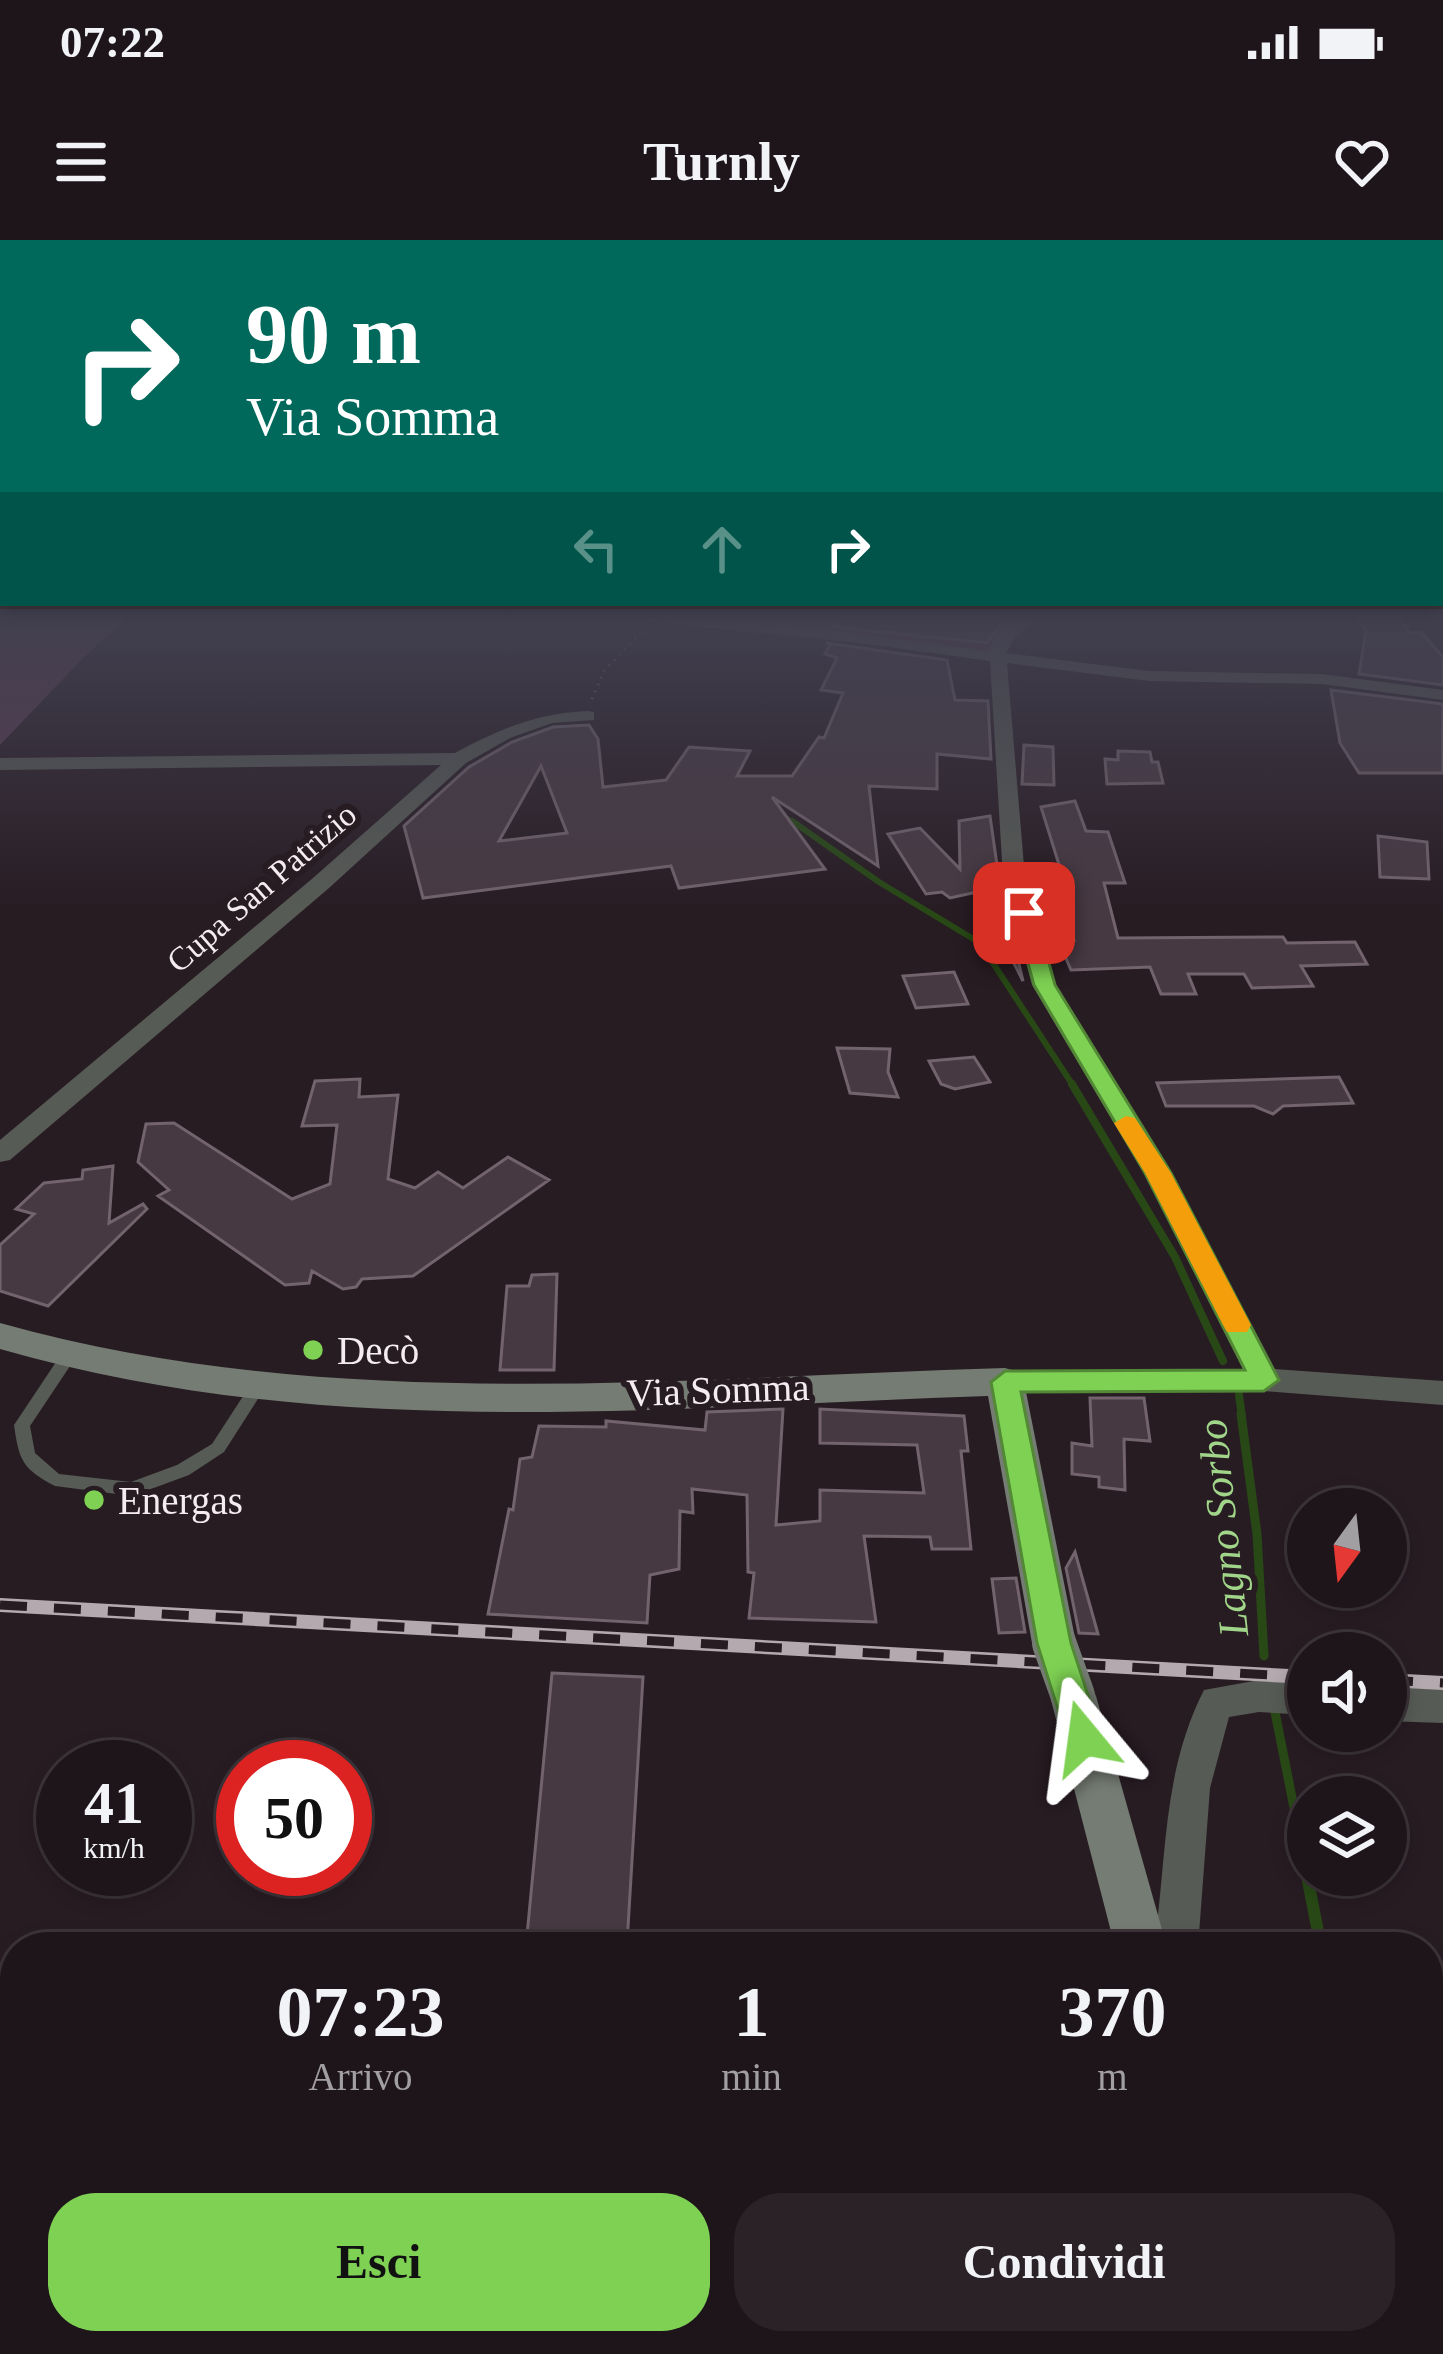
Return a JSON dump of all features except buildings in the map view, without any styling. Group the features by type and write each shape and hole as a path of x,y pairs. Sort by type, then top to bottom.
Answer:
{"main road":[{"name":"Via Somma","path":"0,1336 68,1357 255,1391 420,1400 1005,1382"},
{"path":"1005,1382 1054,1643 1073,1696 1137,1932"}],"street":[{"path":"1002,713 1014,878 1044,985 1158,1173 1264,1380"},
{"name":"Cupa San Patrizio","path":"0,1154 460,759 503,734 550,718 588,716"},
{"path":"0,764 460,759"},
{"name":"Via Somma","path":"1005,1382 1264,1380 1443,1393"},
{"path":"1176,1932 1182,1851 1204,1723 1217,1702 1287,1698"},
{"path":"1407,1705 1443,1706"}],"lane":[{"path":"68,1357 22,1425 27,1456 55,1480 132,1489 183,1470 218,1448 255,1391"}],"shaded area":[{"path":"0,713 31,713 0,745"}],"waterway":[{"name":"Lagno Sorbo","path":"783,815 796,824"},
{"name":"Lagno Sorbo","path":"792,821 879,882 980,943 1074,1087"},
{"name":"Lagno Sorbo","path":"1072,1084 1175,1257 1223,1361"},
{"name":"Lagno Sorbo","path":"1239,1395 1242,1417"},
{"name":"Lagno Sorbo","path":"1241,1414 1257,1534 1264,1656"},
{"name":"Lagno Sorbo","path":"1275,1712 1288,1776"},
{"name":"Lagno Sorbo","path":"1311,1896 1318,1932"}],"railway":[{"path":"0,1605 1287,1676"},
{"path":"1407,1681 1443,1683"}],"slow traffic":[{"path":"1126,1123 1158,1173 1237,1325"}],"place":[{"name":"Decò","path":"313,1350"},
{"name":"Energas","path":"94,1500"}],"route":[{"path":"1024,913 1044,985 1098,1081 1158,1173 1264,1380 1005,1382 1054,1643 1084,1738"}]}
